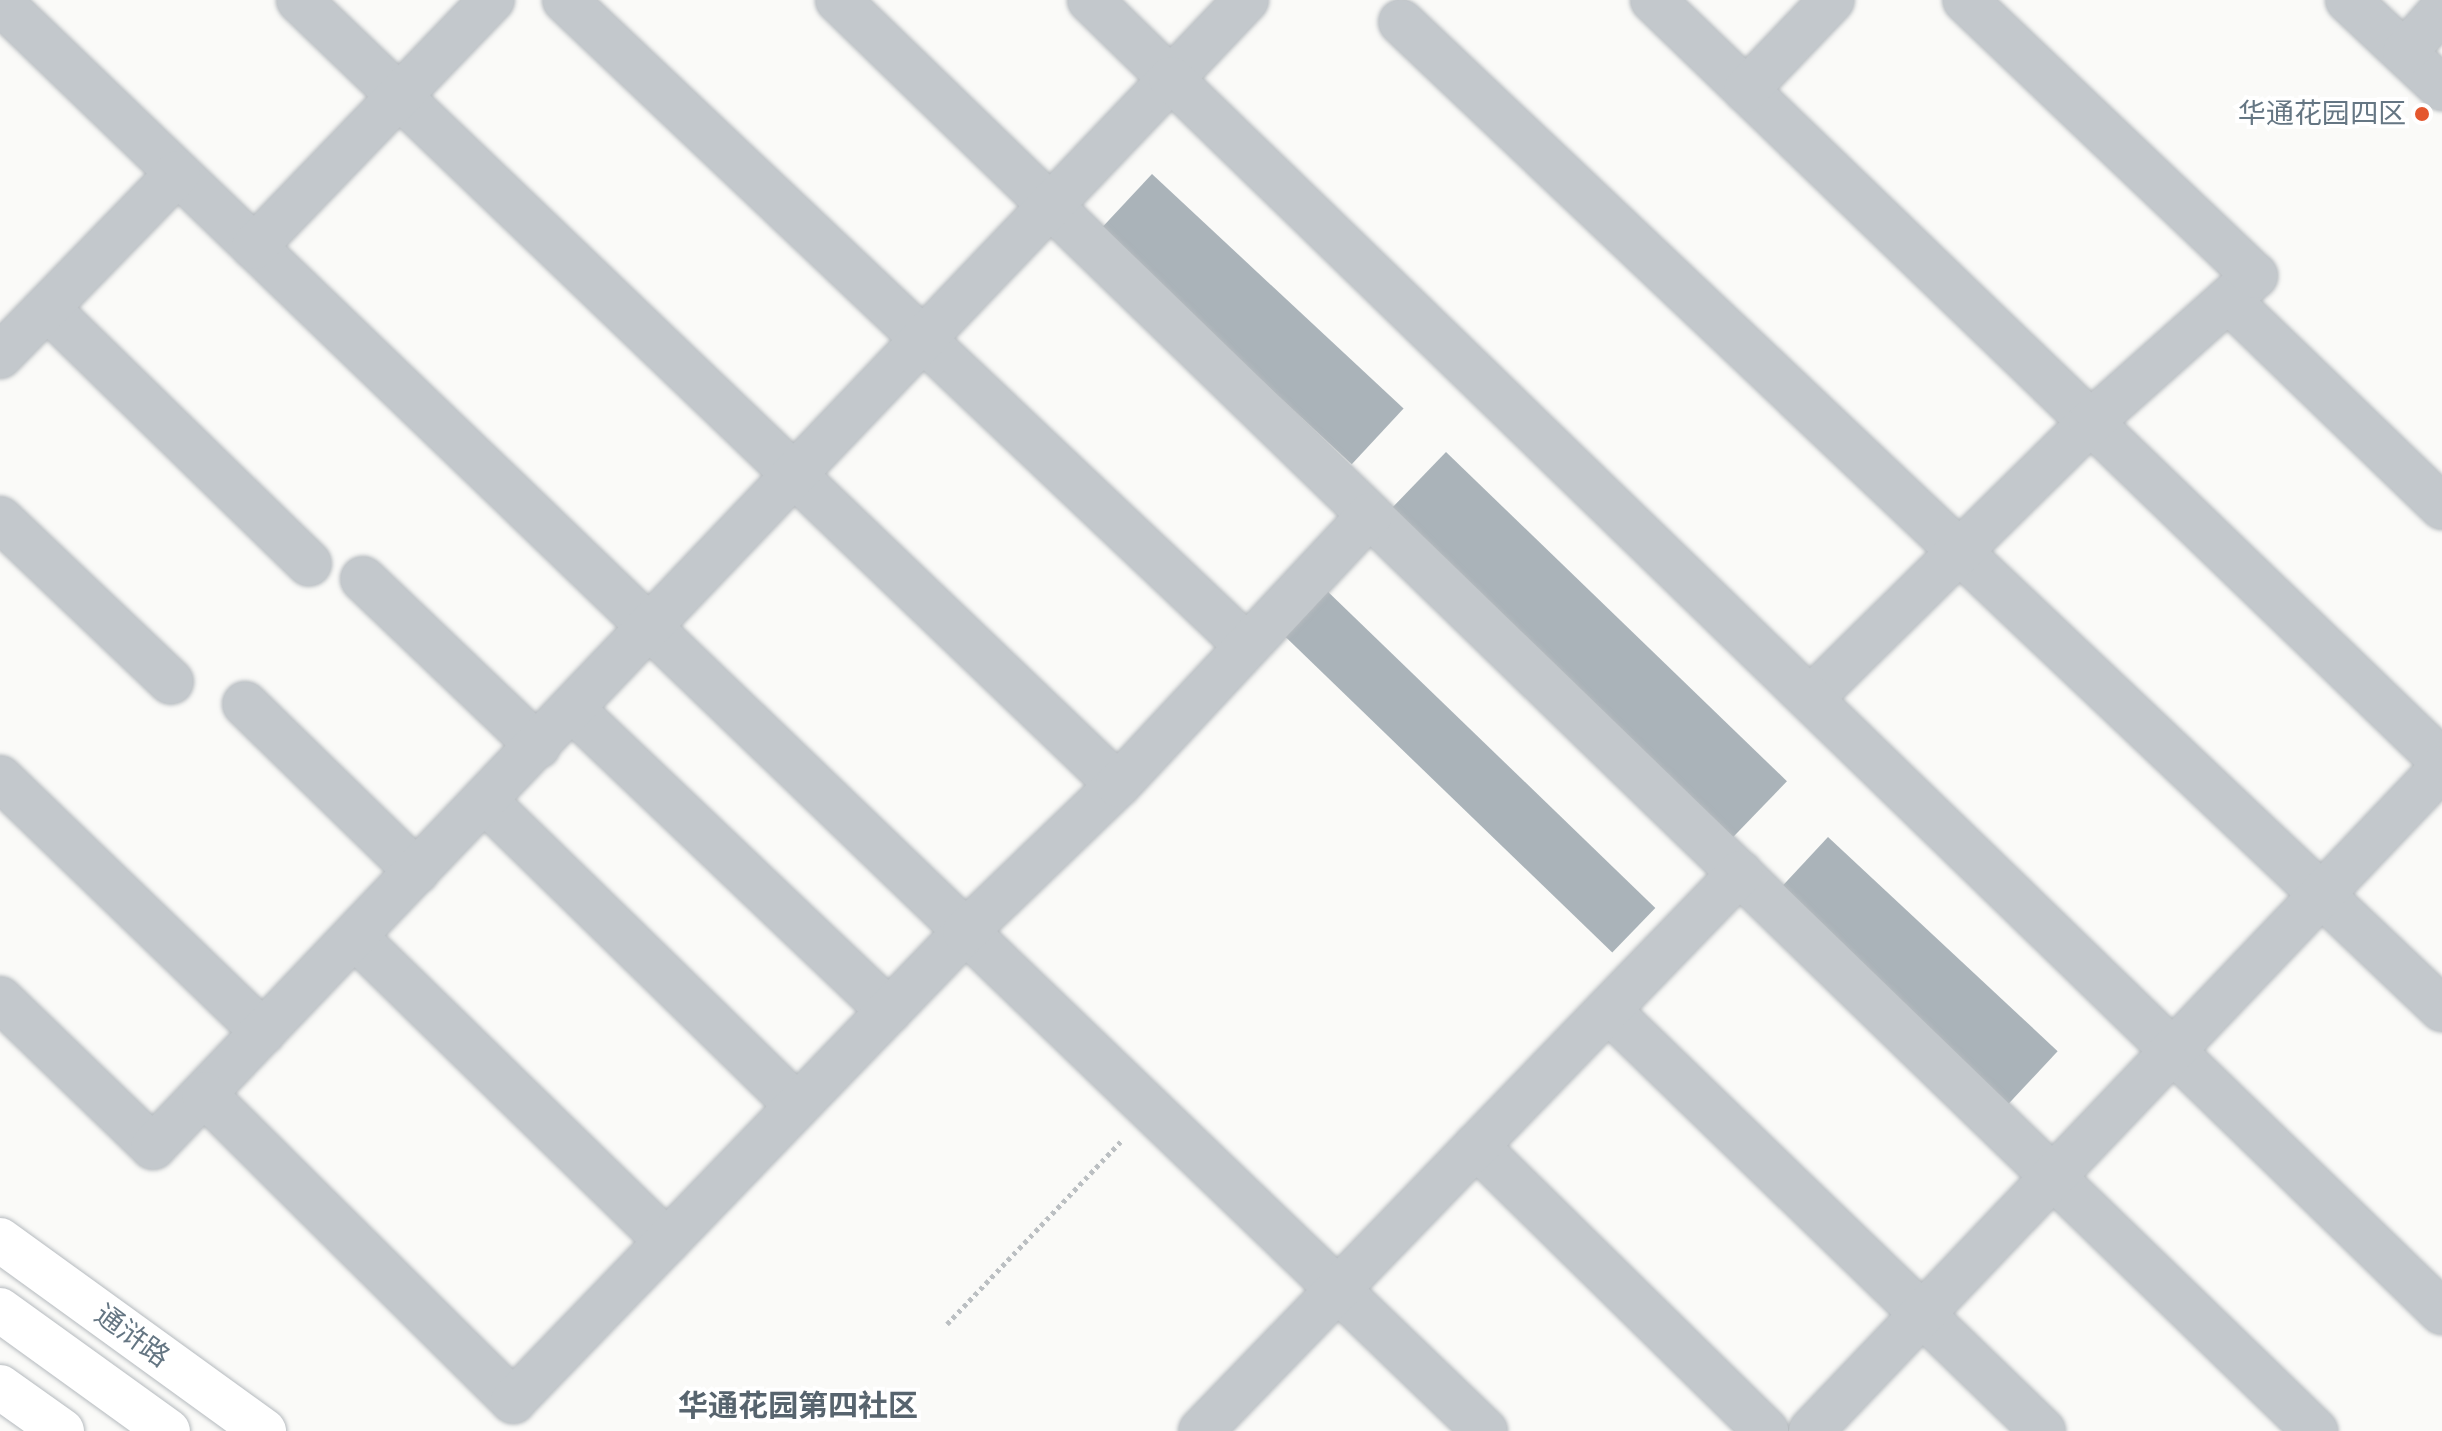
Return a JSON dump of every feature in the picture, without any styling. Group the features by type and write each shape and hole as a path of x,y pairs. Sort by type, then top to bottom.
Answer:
{"main road":[{"name":"通浒路","path":"0,1240 264,1431"},
{"name":"通浒路","path":"0,1310 168,1431"},
{"path":"0,1387 62,1431"}],"street":[{"path":"299,0 1118,785"},
{"path":"254,247 492,0"},
{"path":"565,0 1247,646"},
{"path":"838,0 2315,1431"},
{"path":"1090,0 2442,1312"},
{"path":"0,999 153,1147 651,628 1246,0"},
{"path":"1653,0 2442,761"},
{"path":"1746,90 1832,0"},
{"path":"1811,698 2091,422 2255,276 1965,0"},
{"path":"2348,0 2442,88"},
{"path":"0,2 1485,1431"},
{"path":"2405,52 2442,10"},
{"path":"1401,22 1963,551 2442,1009"},
{"path":"0,356 178,173"},
{"path":"2228,300 2442,507"},
{"path":"47,308 309,564"},
{"path":"204,1094 513,1401 965,932 1118,785 1370,515"},
{"path":"0,519 171,682"},
{"path":"363,579 538,746"},
{"path":"245,704 417,872"},
{"path":"572,709 889,1011"},
{"path":"1811,1431 2442,768"},
{"path":"0,778 263,1032"},
{"path":"485,801 797,1106"},
{"path":"1221,1424 1338,1289 1740,873"},
{"path":"355,937 667,1241"},
{"path":"1609,1011 2043,1431"},
{"path":"1476,1146 1766,1431"}],"path":[{"path":"947,1324 1150,1110"}],"building":[{"path":"1152,174 1404,409 1352,464 1100,230"},
{"path":"1446,452 1787,781 1730,840 1389,511"},
{"path":"1323,587 1655,908 1612,953 1280,632"},
{"path":"1828,837 2058,1051 2009,1104 1779,890"}],"place":[{"name":"华通花园四区","path":"2422,114"}],"district":[{"name":"华通花园第四社区","path":"798,1406"}]}
